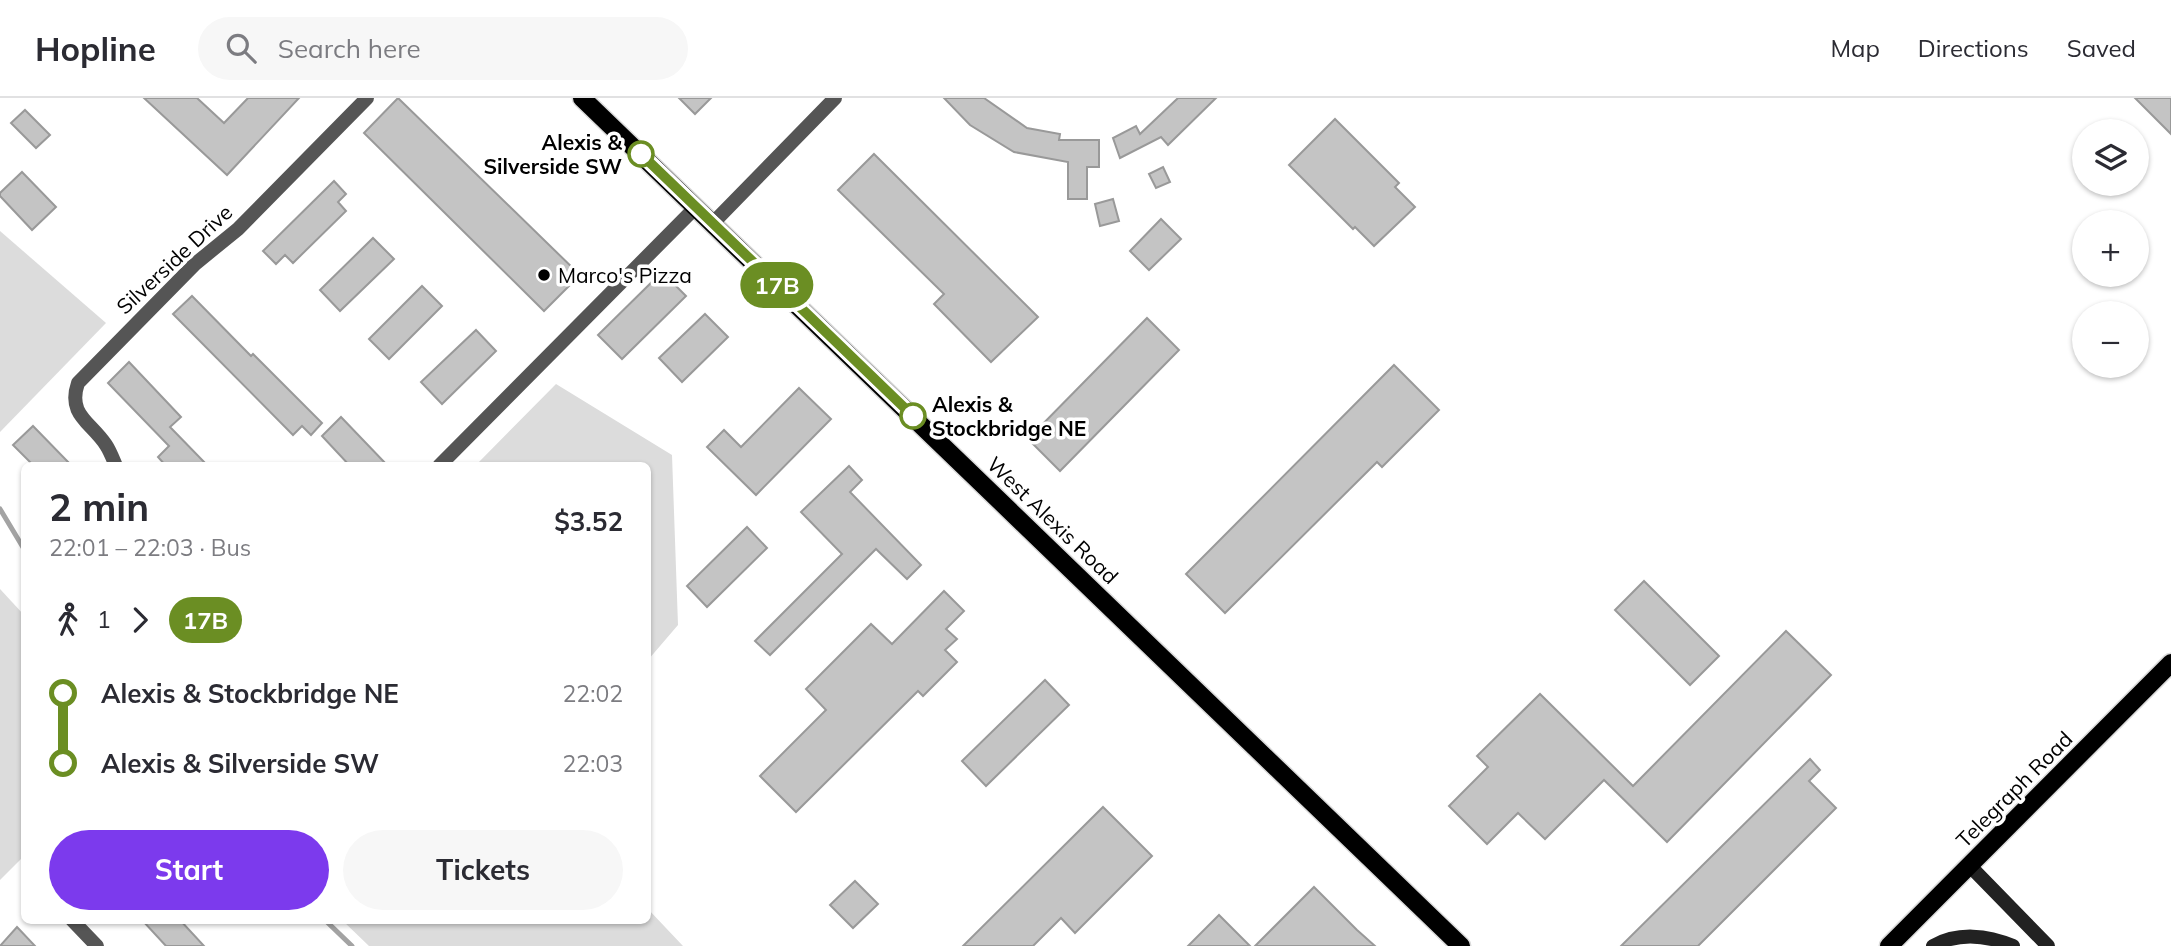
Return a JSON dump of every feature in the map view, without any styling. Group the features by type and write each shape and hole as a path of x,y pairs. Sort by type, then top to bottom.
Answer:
{"main road":[{"name":"West Alexis Road","path":"582,98 1461,946"},
{"name":"Telegraph Road","path":"1889,946 2171,663"}],"street":[{"name":"Silverside Drive","path":"114,462 108,447 76,408 74,395 78,383 195,264 237,229 367,98"},
{"path":"713,223 835,98"},
{"path":"443,462 696,207"},
{"path":"1970,866 2048,946"},
{"path":"76,924 97,946"},
{"path":"1933,946 1951,939 1981,937 2013,946"}],"shaded area":[{"path":"0,231 106,323 0,432"},
{"path":"556,384 672,455 678,625 651,656 651,462 479,462"},
{"path":"0,589 21,612 21,859 0,880"},
{"path":"651,912 683,946 369,946 346,924 651,924"}],"building":[{"path":"144,98 197,98 224,123 248,98 299,98 227,175"},
{"path":"398,98 580,275 544,311 364,133"},
{"path":"679,98 711,98 695,114"},
{"path":"944,98 984,98 1027,128 1060,134 1059,140 1099,140 1099,167 1087,167 1087,199 1068,199 1068,162 1014,152 970,125"},
{"path":"1178,98 1216,98 1168,145 1161,137 1120,158 1113,138 1136,126 1140,134"},
{"path":"2135,98 2171,98 2171,134"},
{"path":"25,110 50,135 36,148 11,123"},
{"path":"1335,119 1399,183 1395,187 1415,207 1374,246 1355,227 1353,229 1289,165"},
{"path":"874,154 1038,317 991,362 934,304 944,294 838,190"},
{"path":"1163,167 1170,182 1156,188 1149,174"},
{"path":"22,172 56,207 32,230 0,196"},
{"path":"334,181 346,194 338,202 346,211 293,263 285,255 276,264 263,251"},
{"path":"1113,199 1119,221 1100,226 1095,204"},
{"path":"1161,219 1181,239 1149,270 1130,251"},
{"path":"373,238 394,259 340,311 320,290"},
{"path":"662,272 686,296 622,359 598,335"},
{"path":"422,286 442,306 389,359 369,339"},
{"path":"192,296 322,423 311,435 302,426 293,435 173,314"},
{"path":"705,314 728,337 682,382 659,358"},
{"path":"1147,318 1179,350 1060,471 1028,439"},
{"path":"476,330 496,351 442,404 421,382"},
{"path":"129,362 181,417 170,427 204,462 162,462 158,457 169,446 108,383"},
{"path":"1394,365 1439,410 1382,467 1377,462 1225,613 1186,574"},
{"path":"799,388 831,419 756,495 707,447 724,430 741,447"},
{"path":"341,417 384,462 346,462 322,436"},
{"path":"33,426 68,462 30,462 13,445"},
{"path":"849,466 862,480 850,492 921,565 907,579 876,549 770,655 755,641 842,554 801,512"},
{"path":"747,527 767,548 707,607 687,586"},
{"path":"1644,581 1719,656 1690,685 1615,610"},
{"path":"944,591 964,611 946,629 957,639 945,650 957,662 923,696 918,691 796,812 760,776 826,710 806,689 871,624 892,644"},
{"path":"1786,631 1831,675 1667,842 1604,780 1545,839 1518,813 1487,844 1449,806 1488,767 1477,756 1540,694 1633,786"},
{"path":"1045,680 1069,705 986,786 962,761"},
{"path":"1810,759 1820,770 1809,781 1836,808 1698,946 1621,946"},
{"path":"1103,807 1152,856 1075,933 1061,918 1033,946 963,946"},
{"path":"855,881 878,904 853,928 830,905"},
{"path":"1314,887 1357,930 1375,946 1255,946"},
{"path":"1219,915 1250,946 1188,946"},
{"path":"146,924 184,924 204,946 166,946"},
{"path":"17,927 35,946 0,946"}],"waterway":[{"path":"0,509 21,544"},
{"path":"329,924 352,946"}],"bus line":[{"name":"17B","path":"641,154 913,416"}],"place":[{"name":"Alexis & Silverside SW","path":"641,154"},
{"name":"Marco's Pizza","path":"544,275"},
{"name":"Alexis & Stockbridge NE","path":"913,416"}]}
